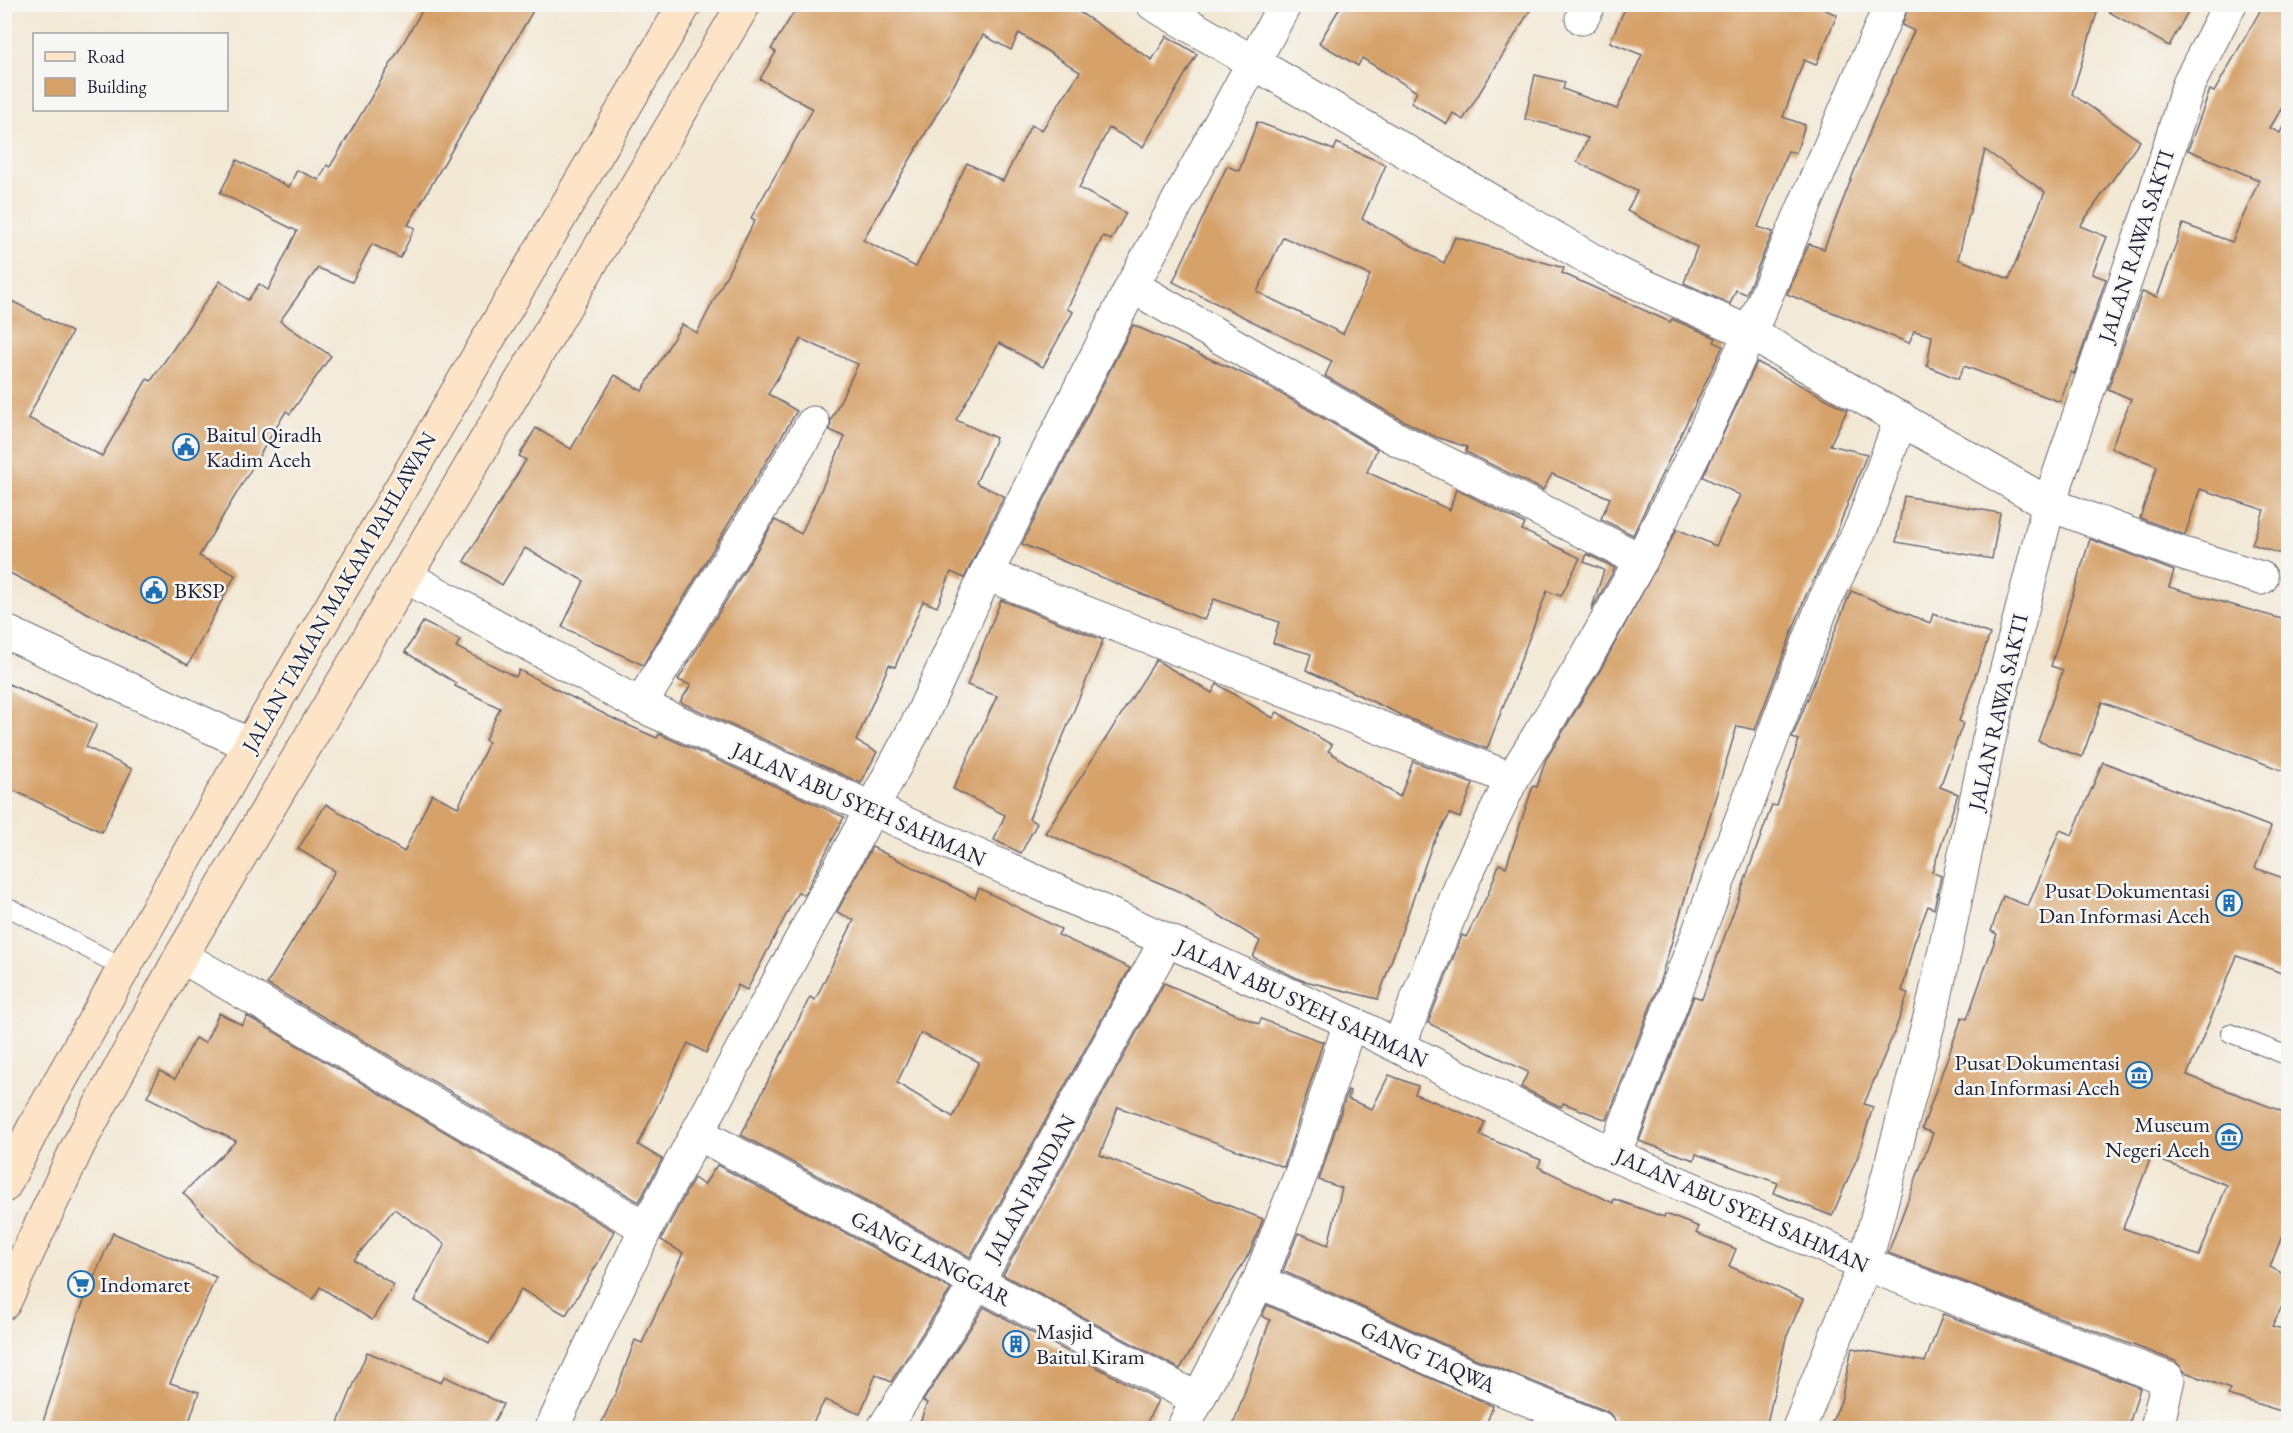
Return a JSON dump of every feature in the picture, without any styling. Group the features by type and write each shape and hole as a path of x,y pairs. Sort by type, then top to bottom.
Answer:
{"street":[{"name":"JALAN TAMAN MAKAM PAHLAWAN","path":"4,1186 34,1127 250,745 685,4"},
{"path":"4,1304 78,1146 181,956 744,4"},
{"path":"1153,4 1611,271 1750,333 2049,504 2177,552 2261,578"},
{"path":"552,1428 646,1228 921,717 986,574 1132,286 1285,4"},
{"path":"1399,1046 1464,878 1512,779 1585,660 1641,560 1750,333 1891,4"},
{"name":"JALAN RAWA SAKTI","path":"1799,1428 1865,1264 1934,1002 1989,739 2049,504 2152,203 2189,83 2230,4"},
{"path":"1132,286 1394,437 1641,560"},
{"path":"1614,1155 1791,696 1824,602 1862,526 1901,418"},
{"path":"640,705 813,423"},
{"path":"986,574 1512,779"},
{"name":"JALAN ABU SYEH SAHMAN","path":"405,576 640,705 1350,1022 1614,1155 1865,1264 2168,1379 2157,1428"},
{"path":"4,631 250,745"},
{"name":"JALAN PANDAN","path":"884,1428 977,1283 1166,941"},
{"path":"181,956 646,1228"},
{"path":"1183,1428 1259,1281 1304,1166 1350,1022"},
{"name":"GANG LANGGAR","path":"697,1133 1197,1399"},
{"name":"GANG TAQWA","path":"1259,1281 1467,1375 1599,1428"}],"lane":[{"path":"4,905 124,968"},
{"path":"2230,1033 2289,1056"}],"building":[{"path":"426,4 537,4 408,225 415,228 400,258 372,244 352,282 318,268 280,321 331,356 290,414 286,411 199,556 235,575 188,665 4,570 4,297 72,332 28,418 102,456 147,379 151,381 220,281 248,300 259,284 268,290 297,231 220,193 237,160 289,187 297,170 319,180 327,165 330,167"},
{"path":"799,4 1067,4 1152,60 1167,36 1197,54 1143,147 1109,128 1079,188 1126,213 1111,240 1103,236 1067,309 1073,312 1043,367 999,343 956,420 996,438 976,483 1004,496 964,578 951,572 937,607 923,601 895,667 889,665 856,741 877,752 861,783 680,702 691,685 678,680 775,520 801,534 845,437 830,430 831,420 858,364 801,339 768,394 797,411 643,665 562,627 584,581 525,548 502,585 464,561 526,460 519,456 536,428 571,449 615,375 642,391 682,324 697,333 755,220 751,218 813,109 760,79 776,52 771,49","holes":["1019,33 1080,72 1042,130 1031,125 1003,181 967,163 916,267 863,240 983,35 1011,50"]},
{"path":"1342,4 1534,4 1463,120 1453,113 1447,124 1411,103 1417,92 1362,58 1358,66 1319,43"},
{"path":"1627,4 1812,4 1837,15 1816,65 1804,60 1783,117 1805,125 1796,153 1788,151 1758,227 1773,232 1746,294 1736,290 1730,304 1684,283 1697,247 1627,211 1637,191 1577,162 1588,138 1555,126 1525,119 1535,75 1565,82 1563,89 1617,109 1642,55 1610,42"},
{"path":"1909,4 2192,4 2169,46 2099,6 2072,94 2140,141 2080,226 2107,237 2092,274 2106,279 2074,374 2071,372 2060,402 1964,366 1958,379 1927,366 1932,336 1914,331 1909,343 1787,294 1809,244 1824,249 1873,123 1914,31 1902,25","holes":["1985,150 2045,192 2009,279 1958,259"]},
{"path":"2264,4 2289,4 2289,96 2270,128 2280,133 2289,112 2289,557 2252,544 2264,510 2200,489 2185,535 2140,518 2157,466 2111,448 2131,399 2108,389 2142,292 2157,297 2183,224 2232,242 2259,180 2188,150 2210,90 2214,92"},
{"path":"1257,122 1334,150 1337,143 1386,165 1362,219 1444,263 1455,237 1564,268 1562,273 1670,322 1672,319 1716,338 1714,342 1723,346 1633,535 1601,519 1610,498 1552,474 1543,490 1466,452 1467,447 1436,437 1402,420 1325,376 1332,361 1173,282 1227,166 1239,171","holes":["1283,237 1370,275 1343,334 1257,292"]},
{"path":"1133,325 1255,379 1377,449 1367,472 1450,510 1456,489 1525,524 1522,530 1580,558 1561,596 1547,591 1487,749 1403,716 1306,670 1311,654 1273,643 1279,622 1214,599 1204,620 1022,544"},
{"path":"1757,362 1847,410 1830,445 1867,454 1834,539 1806,595 1755,730 1737,726 1659,984 1607,1120 1563,1103 1561,1107 1521,1087 1528,1072 1428,1023 1462,935 1466,937 1488,894 1499,864 1506,867 1533,786 1537,787 1545,761 1601,669 1677,529 1716,546 1740,495 1703,477"},
{"path":"1904,496 2000,513 1992,559 1896,542"},
{"path":"2090,539 2174,571 2169,587 2289,621 2289,773 2102,702 2082,757 2038,741 2063,670 2051,666"},
{"path":"1587,554 1615,568 1591,611 1604,570 1584,562"},
{"path":"1851,591 1930,623 1933,614 1990,634 1959,721 1963,723 1940,787 1958,794 1932,872 1941,876 1934,909 1928,906 1914,943 1902,991 1908,993 1864,1104 1873,1107 1858,1156 1832,1216 1774,1193 1778,1183 1696,1154 1694,1160 1639,1141 1694,996 1702,999 1772,805 1777,806 1799,740 1792,738"},
{"path":"1001,600 1103,640 1029,819 1037,823 1021,853 994,840 1005,815 953,789 997,696 967,685"},
{"path":"423,622 460,640 456,647 516,677 519,670 614,719 657,738 659,734 844,817 804,895 798,892 747,990 738,985 706,1053 688,1043 638,1145 662,1159 639,1202 267,984 335,871 298,849 326,804 404,852 432,794 458,807 489,742 485,740 500,708 455,686 456,683 405,652"},
{"path":"1156,660 1212,693 1217,684 1273,718 1277,712 1332,745 1328,751 1400,797 1413,761 1473,784 1460,818 1450,814 1432,845 1378,999 1301,980 1253,957 1260,941 1187,895 1045,833"},
{"path":"4,682 97,724 86,747 132,769 102,832 4,786"},
{"path":"2103,762 2271,827 2255,868 2289,880 2289,976 2237,956 2187,1075 2289,1114 2289,1218 2270,1267 2289,1277 2289,1293 2272,1326 2289,1331 2289,1387 2281,1411 2228,1395 2230,1389 2185,1372 2175,1361 1888,1253 1933,1133 1922,1129 1962,1017 1967,1019 1997,934 1991,931 2003,896 2028,906 2060,830 2072,835","holes":["2151,1157 2227,1185 2199,1256 2123,1228"]},
{"path":"872,847 975,898 979,888 1061,929 1058,935 1130,968 970,1257 741,1135 810,997 815,1000 854,920 837,912","holes":["921,1033 979,1062 953,1117 897,1083"]},
{"path":"1164,983 1259,1024 1261,1019 1323,1042 1284,1167 1118,1107 1100,1155 1263,1219 1250,1252 1180,1369 1003,1275"},
{"path":"219,1013 242,1025 247,1016 614,1231 598,1263 566,1315 521,1289 489,1344 414,1301 445,1244 394,1209 354,1260 394,1285 372,1320 320,1287 313,1299 252,1263 183,1193 236,1141 147,1097 160,1071 175,1079 195,1038 205,1043"},
{"path":"1389,1075 1418,1086 1415,1094 1485,1122 1480,1135 1541,1160 1538,1167 1613,1203 1614,1199 1699,1227 1696,1233 1736,1249 1729,1266 1803,1299 1786,1338 1766,1428 1617,1427 1613,1416 1606,1411 1474,1358 1283,1271 1298,1233 1328,1245 1342,1188 1319,1180 1348,1090 1350,1091 1348,1099 1372,1109"},
{"path":"717,1165 951,1289 891,1382 876,1374 860,1414 825,1400 810,1428 599,1428 616,1392 635,1340 642,1343 683,1253 661,1240 694,1178 704,1185"},
{"path":"113,1233 216,1277 170,1383 199,1392 187,1428 41,1428 76,1320"},
{"path":"1267,1305 1493,1406 1485,1428 1232,1428 1270,1320 1262,1316"},
{"name":"Masjid Baitul Kiram","path":"984,1307 1158,1400 1144,1428 918,1428 927,1403 923,1401"},
{"path":"1943,1314 2140,1388 2128,1428 1829,1428 1841,1401 1852,1348 1925,1362"},
{"path":"367,1352 441,1383 444,1376 503,1404 491,1428 336,1428"}],"place":[{"name":"Baitul Qiradh Kadim Aceh","path":"186,447"},
{"name":"BKSP","path":"154,590"},
{"name":"Pusat Dokumentasi Dan Informasi Aceh","path":"2229,903"},
{"name":"Pusat Dokumentasi dan Informasi Aceh","path":"2139,1075"},
{"name":"Museum Negeri Aceh","path":"2229,1137"},
{"name":"Indomaret","path":"81,1284"},
{"name":"Masjid Baitul Kiram","path":"1016,1344"}]}
